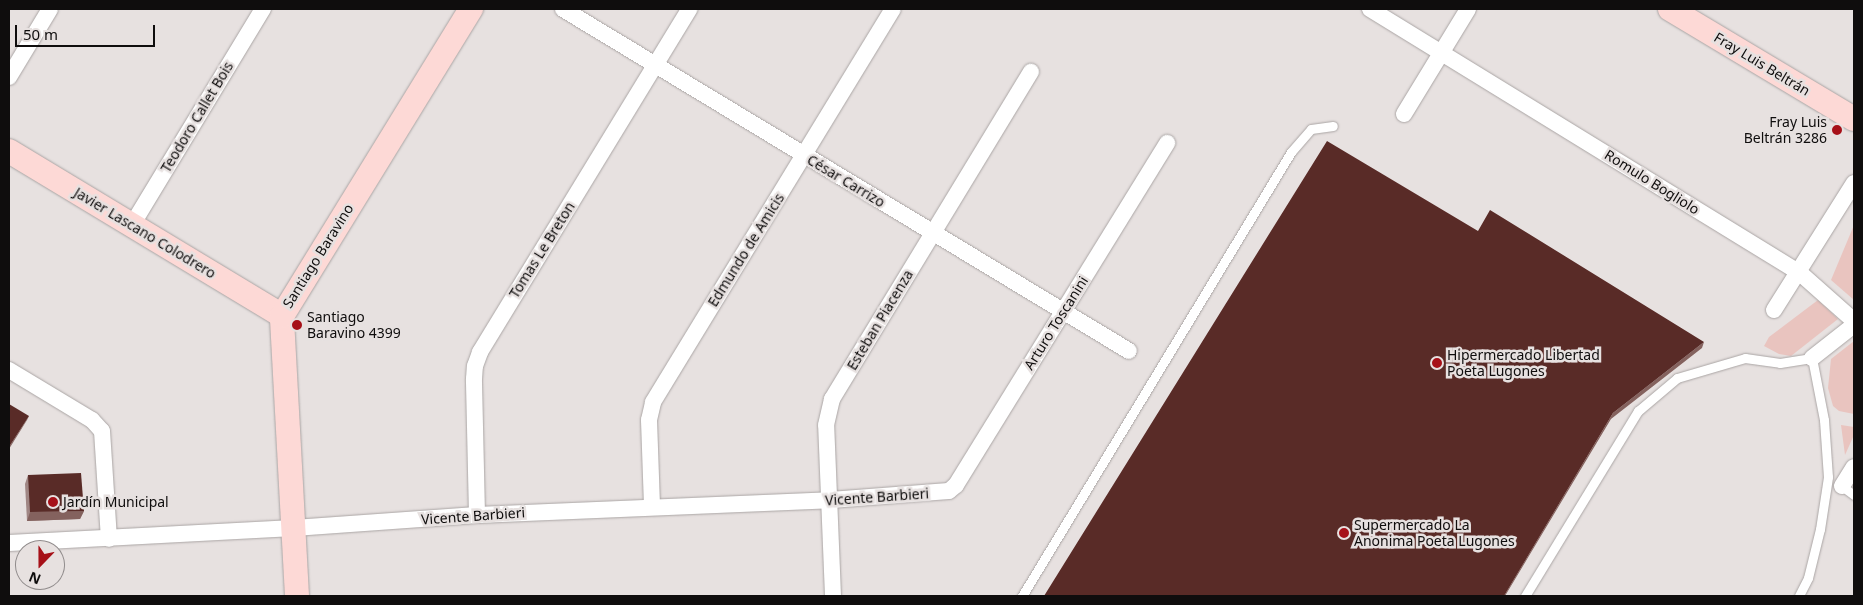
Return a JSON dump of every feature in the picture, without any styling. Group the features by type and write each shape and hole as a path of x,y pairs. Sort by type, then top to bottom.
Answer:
{"main road":[{"name":"Santiago Baravino","path":"297,596 282,316 470,9"},
{"name":"Fray Luis Beltrán","path":"1670,9 1854,119"},
{"name":"Javier Lascano Colodrero","path":"9,151 282,316"}],"street":[{"path":"9,77 50,9"},
{"name":"Teodoro Callet Bois","path":"132,225 263,9"},
{"name":"César Carrizo","path":"563,9 1129,351"},
{"name":"Tomas Le Breton","path":"477,515 474,379 475,366 480,352 689,9"},
{"name":"Edmundo de Amicis","path":"652,506 649,411 893,9"},
{"name":"Romulo Bogliolo","path":"1370,9 1800,273 1854,321"},
{"path":"1404,114 1468,9"},
{"name":"Esteban Piacenza","path":"833,596 826,425 832,400 1031,72"},
{"name":"Arturo Toscanini","path":"937,493 949,491 956,485 1167,143"},
{"path":"1774,310 1800,273 1854,183"},
{"path":"1812,358 1854,325"},
{"path":"9,370 92,420 102,431 109,539"},
{"path":"1848,490 1854,467"},
{"name":"Vicente Barbieri","path":"9,543 294,528 477,515 652,506 830,500 937,493"}],"lane":[{"path":"1022,596 1290,152 1311,129 1333,126"},
{"path":"1525,596 1638,411 1677,378 1745,358 1780,364 1812,358 1824,420 1828,478 1820,529 1808,578 1799,596"}],"shaded area":[{"path":"1854,225 1854,300 1831,280"},
{"path":"1818,300 1838,319 1791,356 1779,354 1764,346 1769,337"},
{"path":"1854,341 1854,414 1839,411 1833,406 1828,388 1831,359"},
{"path":"1841,425 1854,427 1854,435 1845,455"}],"building":[{"name":"Hipermercado Libertad Poeta Lugones","path":"1327,141 1478,231 1490,210 1704,342 1613,413 1504,596 1044,596"},
{"path":"9,404 29,416 9,447"},
{"name":"Jardín Municipal","path":"81,473 84,511 30,512 28,475"}],"place":[{"name":"Fray Luis Beltrán 3286","path":"1837,130"},
{"name":"Santiago Baravino 4399","path":"297,325"},
{"name":"Hipermercado Libertad Poeta Lugones","path":"1437,363"},
{"name":"Jardín Municipal","path":"53,502"},
{"name":"Supermercado La Anonima Poeta Lugones","path":"1344,533"}]}
